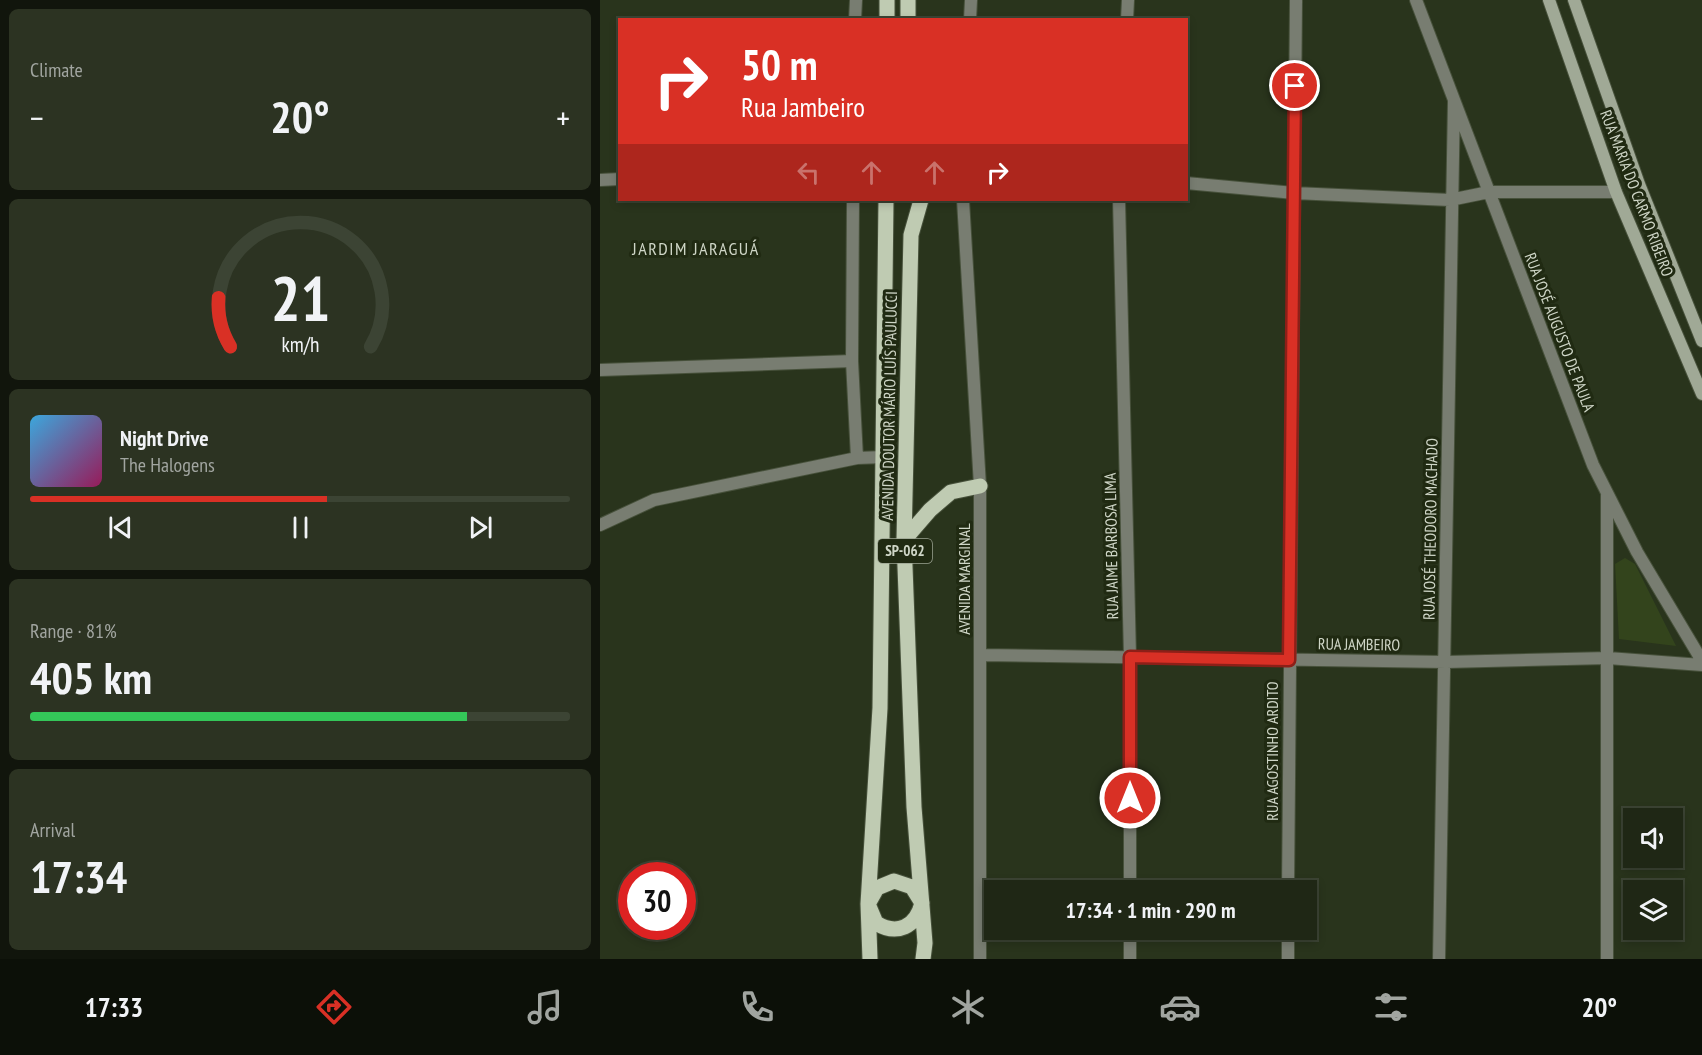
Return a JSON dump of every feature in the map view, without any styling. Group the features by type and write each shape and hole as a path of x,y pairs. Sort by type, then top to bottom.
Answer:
{"main road":[{"path":"887,0 887,18"},
{"path":"908,0 908,18"},
{"name":"RUA MARIA DO CARMO RIBEIRO","path":"1549,0 1616,192 1702,393"},
{"name":"RUA MARIA DO CARMO RIBEIRO","path":"1574,0 1639,184 1702,341"},
{"name":"AVENIDA DOUTOR MÁRIO LUÍS PAULUCCI","path":"868,904 880,708 886,201"},
{"name":"AVENIDA DOUTOR MÁRIO LUÍS PAULUCCI","path":"921,201 911,235 904,540 914,807 922,903"},
{"path":"904,540 930,510 951,492 980,486"},
{"path":"894,881 912,887 922,903 916,919 909,925 892,930 876,922 868,904 877,888 894,881"},
{"name":"SP-062","path":"922,903 925,943 923,959"},
{"name":"SP-062","path":"868,904 870,959"}],"street":[{"path":"855,18 856,0"},
{"path":"970,18 971,0"},
{"path":"1127,18 1128,0"},
{"name":"RUA AGOSTINHO ARDITO","path":"1288,880 1296,0"},
{"name":"RUA JOSÉ AUGUSTO DE PAULA","path":"1416,0 1593,465 1637,552 1702,663"},
{"name":"RUA JOSÉ THEODORO MACHADO","path":"1439,959 1446,662 1450,200 1454,100"},
{"path":"600,180 618,179"},
{"path":"1188,183 1294,193 1450,200 1489,192 1616,192"},
{"path":"853,201 852,361 857,458"},
{"name":"AVENIDA MARGINAL","path":"963,201 980,486 980,959"},
{"name":"RUA JAIME BARBOSA LIMA","path":"1119,201 1130,657 1130,880"},
{"path":"600,370 852,361"},
{"path":"600,525 654,500 857,458 884,457"},
{"path":"1607,493 1607,959"},
{"name":"RUA JAMBEIRO","path":"980,655 1446,662 1608,658 1702,663"},
{"path":"1130,940 1130,959"},
{"path":"1288,940 1288,959"}],"green space":[{"path":"1625,558 1635,564 1676,646 1619,639 1615,564"}],"district":[{"name":"JARDIM JARAGUÁ","path":"696,249"}],"route":[{"path":"1130,798 1130,657 1289,660 1295,86"}]}
